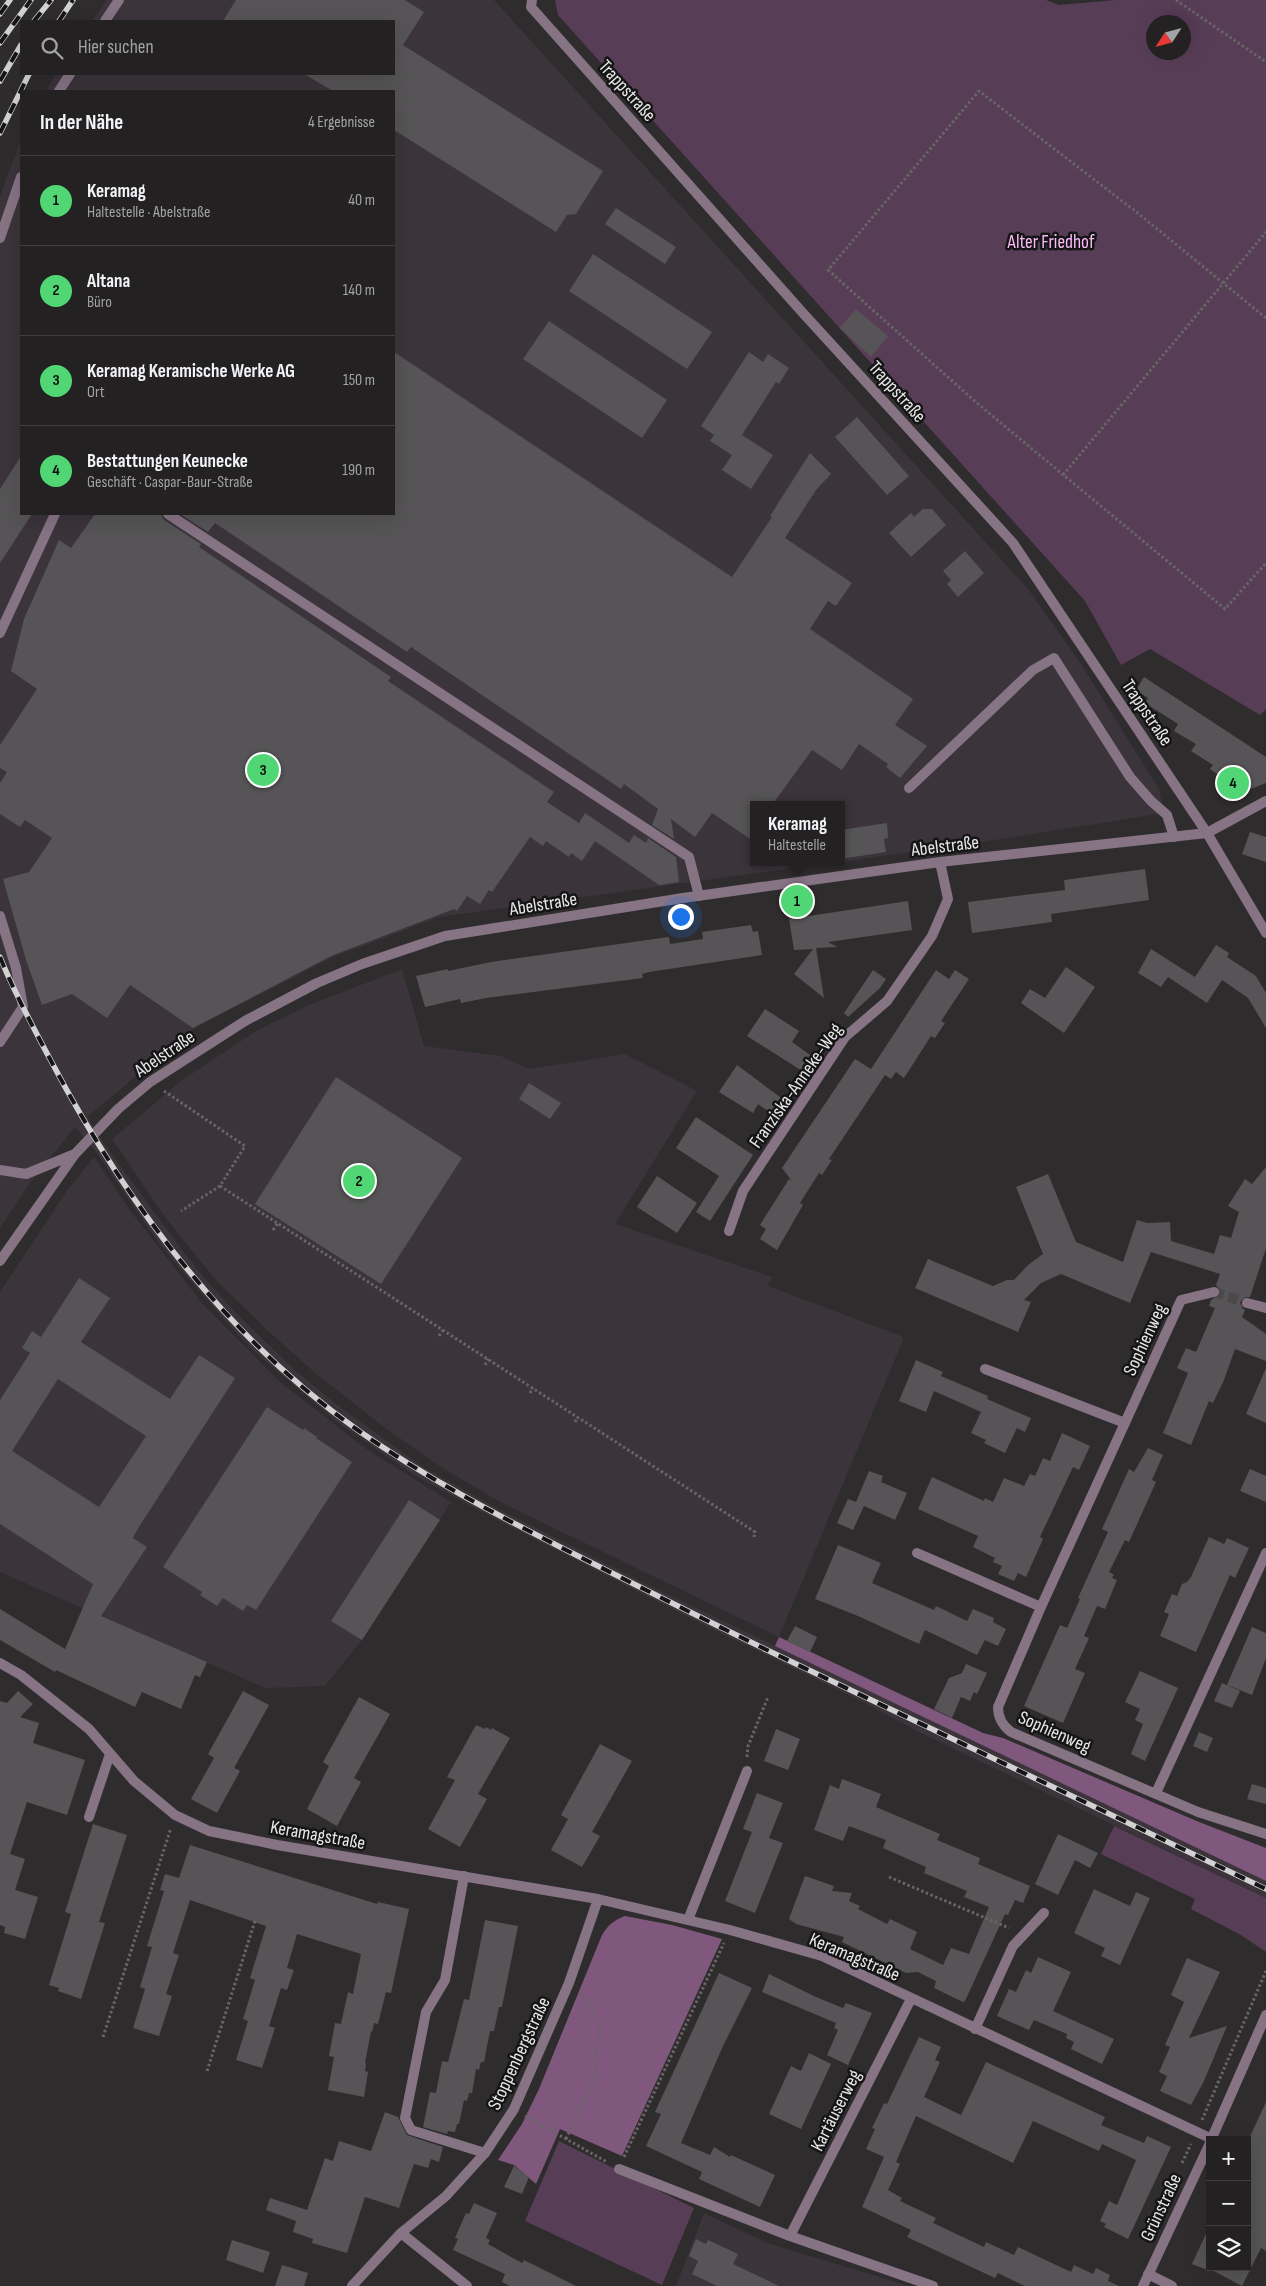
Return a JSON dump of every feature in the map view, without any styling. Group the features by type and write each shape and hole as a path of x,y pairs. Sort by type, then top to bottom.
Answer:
{"street":[{"path":"106,20 120,0"},
{"name":"Trappstraße","path":"529,2 802,312 1013,543 1208,833 1266,933"},
{"path":"60,90 69,75"},
{"path":"0,238 20,180"},
{"path":"0,633 55,515"},
{"path":"170,515 689,857 699,896"},
{"path":"909,788 1033,670 1054,658 1130,777 1151,801 1167,815 1174,836"},
{"path":"1208,833 1266,802"},
{"name":"Abelstraße","path":"0,1261 75,1154 118,1109 150,1082 245,1021 317,983 371,961 444,936 699,896 940,862 1208,833"},
{"name":"Franziska-Anneke-Weg","path":"729,1231 743,1191 845,1038 887,1001 932,936 948,899 940,862"},
{"path":"0,916 16,968 23,1007 0,1042"},
{"path":"0,1170 26,1174 75,1154"},
{"name":"Sophienweg","path":"1214,1292 1181,1300 1040,1607 998,1706 998,1714 1004,1727 1198,1812 1266,1834"},
{"path":"1247,1304 1266,1308"},
{"path":"985,1369 1125,1423"},
{"path":"916,1553 1040,1607"},
{"path":"1156,1793 1266,1553"},
{"name":"Keramagstraße","path":"0,1663 21,1675 89,1729 134,1781 174,1816 209,1831 598,1899 730,1930 822,1956 1206,2138"},
{"path":"89,1817 110,1754"},
{"path":"688,1920 747,1771"},
{"path":"464,1876 445,1980 426,2012 406,2118 411,2130 485,2153"},
{"name":"Stoppenbergstraße","path":"352,2286 401,2233 446,2196 485,2153 514,2110 569,1983 598,1899"},
{"path":"975,2029 1013,1946 1044,1913"},
{"name":"Kartäuserweg","path":"790,2236 911,1999"},
{"name":"Grünstraße","path":"1213,2136 1266,2015"},
{"name":"Grünstraße","path":"1143,2286 1206,2151"},
{"path":"619,2169 790,2236 933,2286"},
{"path":"401,2233 466,2286"},
{"path":"1148,2274 1172,2286"}],"path":[{"path":"1176,0 1266,62"},
{"path":"1266,318 1139,214 979,92 828,270 978,404 1224,609 1266,563"},
{"path":"1063,475 1266,232"},
{"path":"150,1082 245,1146 220,1186 181,1212"},
{"path":"220,1186 578,1417 710,1506 755,1532 754,1537"},
{"path":"273,1230 278,1223"},
{"path":"439,1336 443,1330"},
{"path":"485,1365 488,1360"},
{"path":"530,1393 533,1388"},
{"path":"575,1422 578,1417"},
{"path":"747,1771 748,1746 768,1697"},
{"path":"103,2037 174,1816"},
{"path":"889,1877 1024,1934"},
{"path":"207,2071 256,1918"},
{"path":"514,2110 619,2169 730,1930"},
{"path":"566,2139 595,2078 599,2022 580,1989 569,1983"}],"shaded area":[{"path":"106,0 494,0 1028,589 1081,664 1159,789 1164,813 845,861 845,801 750,801 750,866 808,866 439,917 331,958 193,1029 87,1117 105,1145 179,1246 205,1279 239,1316 298,1373 336,1404 423,1467 489,1504 644,1583 1266,1881 1266,1898 921,1733 855,1698 706,1626 501,1522 414,1475 336,1421 255,1352 226,1322 161,1246 97,1153 75,1127 27,1187 0,1228 0,196 20,143 20,515 395,515 395,90 47,90 55,75 395,75 395,20 93,20"},
{"path":"402,969 424,1046 501,1056 529,1069 625,1054 697,1091 615,1224 772,1277 768,1286 901,1336 903,1340 779,1637 502,1503 441,1467 388,1430 315,1373 266,1329 215,1279 165,1217 112,1139 181,1081 256,1031 307,1006"},
{"path":"94,1157 132,1213 202,1303 279,1381 365,1448 451,1502 362,1640 325,1686 265,1688 0,1572 0,1292 66,1192"},
{"path":"779,1637 983,1733 1003,1738 1199,1822 1266,1848 1266,1881 775,1646"},
{"path":"625,1916 672,1925 722,1939 622,2156 560,2129 536,2184 514,2165 498,2160 522,2124 539,2089 602,1935 612,1923"},
{"path":"704,2213 767,2243 909,2286 676,2286"}],"green space":[{"name":"Alter Friedhof","path":"555,0 1046,0 1059,5 1116,0 1266,0 1266,709 1260,715 1150,649 1121,665 1085,601 558,15"},
{"path":"1114,1826 1266,1898 1266,1952 1241,1935 1191,1909 1195,1899 1101,1854"},
{"path":"559,2141 694,2208 662,2285 525,2221"}],"building":[{"path":"236,0 405,0 424,12 403,45 603,171 576,214 567,215 556,232 395,131 395,90 331,90 306,75 395,75 395,20 224,20"},
{"path":"616,208 676,247 665,264 605,224"},
{"path":"593,254 712,332 687,369 569,291"},
{"path":"856,309 888,336 871,357 840,328"},
{"path":"549,321 667,400 642,438 523,359"},
{"path":"749,352 763,362 768,354 789,368 779,384 776,382 742,435 773,455 751,489 722,470 732,455 710,441 714,435 701,426"},
{"path":"395,353 732,577 772,517 770,516 810,453 831,474 816,490 785,538 852,583 836,606 828,601 810,629 913,699 895,725 927,746 900,778 886,767 888,764 859,744 842,770 812,750 775,801 750,801 750,839 712,813 695,837 671,819 674,839 652,825 658,809 624,784 621,789 411,647 407,652 215,523 208,532 182,515 395,515"},
{"path":"857,417 909,476 887,495 835,437"},
{"path":"20,458 20,515 31,515 0,563 0,489"},
{"path":"923,509 932,509 946,525 911,557 889,533 911,513 914,517"},
{"path":"94,515 162,515 164,520 201,544 199,547 391,677 388,681 554,792 547,802 579,823 585,813 629,843 634,835 646,843 648,838 676,857 679,882 659,885 595,841 582,861 571,853 569,857 546,841 543,846 530,837 492,892 489,890 480,904 467,896 457,911 454,909 331,956 193,1028 130,985 107,1018 72,994 42,1005 26,960 3,879 29,872 52,838 25,820 20,827 0,814 0,783 7,772 0,768 0,745 37,689 11,671 24,619 59,540 71,548"},
{"path":"965,551 984,573 958,597 947,584 951,580 943,571"},
{"path":"1144,677 1266,757 1266,783 1228,798 1217,774 1210,769 1213,765 1191,751 1196,744 1174,731 1178,724 1145,703 1148,698 1136,690"},
{"path":"887,823 888,838 884,839 886,852 845,858 845,829"},
{"path":"1250,832 1266,837 1266,862 1242,854"},
{"path":"1145,869 1149,900 1051,914 1052,922 972,933 968,902 1065,890 1064,880"},
{"path":"908,901 912,930 828,942 837,947 816,948 824,998 794,974 813,949 794,950 789,919"},
{"path":"751,925 753,932 758,931 762,955 649,972 642,974 643,978 486,998 461,1003 460,999 425,1007 416,976 491,962 669,937 670,944 703,939 702,932"},
{"path":"1216,945 1229,953 1227,957 1256,976 1266,993 1266,1028 1248,998 1222,980 1207,1003 1168,977 1161,987 1138,973 1151,949 1195,977"},
{"path":"1066,967 1095,987 1064,1033 1021,1003 1030,989 1045,998"},
{"path":"873,970 886,979 880,988 848,1017 844,1013"},
{"path":"936,970 949,979 955,970 969,979 941,1021 945,1023 935,1038 931,1036 904,1078 896,1072 891,1079 885,1075 829,1159 832,1160 822,1175 819,1173 800,1203 803,1205 777,1250 760,1239 766,1229 760,1225 789,1179 792,1181 782,1168 855,1059 871,1069"},
{"path":"765,1009 799,1031 792,1042 817,1060 807,1074 747,1036"},
{"path":"737,1065 788,1103 778,1118 758,1104 753,1113 719,1092"},
{"path":"336,1077 462,1158 381,1284 255,1204"},
{"path":"529,1083 561,1103 550,1119 519,1099"},
{"path":"696,1117 753,1155 710,1221 696,1212 719,1176 676,1148"},
{"path":"1266,1167 1266,1248 1250,1297 1245,1297 1240,1302 1245,1310 1242,1317 1266,1334 1266,1361 1235,1349 1224,1380 1213,1403 1209,1401 1191,1445 1163,1433 1188,1373 1177,1368 1186,1348 1196,1352 1215,1308 1209,1306 1211,1300 1220,1294 1220,1290 1216,1285 1220,1274 1151,1252 1130,1303 1061,1274 1041,1283 1024,1300 1031,1302 1018,1332 915,1288 928,1259 993,1286 1007,1280 1014,1280 1028,1265 1043,1254 1016,1187 1048,1174 1076,1242 1123,1262 1137,1220 1147,1223 1170,1222 1171,1241 1214,1254 1220,1235 1231,1238 1239,1212 1228,1206 1245,1179 1252,1184"},
{"path":"657,1176 697,1203 677,1233 637,1207"},
{"path":"79,1278 110,1298 81,1342 170,1399 199,1355 235,1378 137,1530 133,1538 147,1547 101,1616 207,1662 200,1677 195,1675 181,1709 142,1692 135,1707 56,1670 55,1672 0,1640 0,1609 65,1649 93,1584 0,1524 0,1400 30,1353 22,1348 32,1331 41,1337","holes":["58,1379 146,1436 99,1507 12,1451"]},
{"path":"916,1360 943,1372 941,1376 988,1396 987,1399 1031,1418 1025,1432 1017,1428 1005,1453 984,1443 986,1440 971,1433 981,1412 934,1391 926,1412 899,1401"},
{"path":"1266,1368 1266,1423 1246,1414"},
{"path":"267,1407 303,1430 304,1428 352,1462 256,1610 247,1605 243,1611 223,1598 217,1606 200,1595 202,1592 163,1567"},
{"path":"1062,1433 1090,1446 1079,1470 1073,1467 1040,1537 1043,1539 1026,1577 1018,1573 1014,1581 998,1574 1002,1566 993,1562 995,1558 973,1547 978,1536 918,1509 932,1477 984,1501 985,1498 993,1502 1004,1478 1024,1486 1030,1474 1035,1476 1043,1458 1050,1461"},
{"path":"1148,1448 1163,1455 1152,1480 1156,1482 1129,1542 1125,1540 1109,1572 1114,1575 1112,1578 1117,1580 1105,1609 1097,1606 1084,1636 1089,1638 1075,1669 1085,1673 1063,1723 1024,1706 1060,1625 1067,1628 1080,1599 1078,1598 1108,1532 1102,1529 1129,1469 1134,1472"},
{"path":"1250,1469 1266,1476 1266,1502 1240,1491"},
{"path":"869,1471 883,1476 881,1482 907,1493 895,1520 864,1506 853,1530 837,1523 848,1499 856,1502"},
{"path":"409,1500 440,1520 362,1640 331,1621"},
{"path":"1209,1537 1224,1544 1227,1538 1249,1548 1235,1578 1230,1575 1196,1652 1160,1636 1169,1614 1164,1612 1172,1594 1177,1596 1182,1584 1191,1577"},
{"path":"838,1545 881,1563 872,1583 934,1610 936,1606 967,1621 973,1609 994,1618 993,1622 1006,1629 998,1646 985,1640 977,1655 925,1630 919,1644 815,1599"},
{"path":"795,1626 817,1637 810,1652 787,1641"},
{"path":"1252,1627 1266,1633 1266,1658 1252,1695 1227,1685"},
{"path":"966,1664 987,1673 977,1694 974,1692 970,1701 961,1697 952,1718 934,1709 949,1678 962,1673"},
{"path":"1140,1671 1178,1688 1145,1761 1131,1754 1143,1724 1135,1720 1140,1709 1125,1702"},
{"path":"1222,1683 1240,1691 1232,1708 1214,1701"},
{"path":"18,1691 33,1704 20,1717 39,1723 33,1743 85,1760 67,1815 27,1802 10,1854 25,1859 15,1890 38,1897 25,1939 4,1933 5,1927 0,1925 0,1701 7,1703"},
{"path":"243,1691 269,1705 234,1768 240,1771 217,1813 191,1799 214,1758 208,1754"},
{"path":"359,1697 390,1714 354,1778 361,1782 337,1826 307,1809 329,1766 323,1762"},
{"path":"476,1725 485,1729 486,1727 491,1730 492,1728 510,1738 478,1794 487,1799 460,1847 428,1829 455,1780 447,1777"},
{"path":"776,1729 800,1739 788,1770 764,1761"},
{"path":"1199,1732 1213,1738 1207,1752 1193,1746"},
{"path":"600,1744 632,1761 592,1832 600,1836 582,1867 551,1850 568,1819 561,1815"},
{"path":"842,1779 881,1794 876,1807 940,1834 937,1840 980,1858 978,1864 1030,1886 1023,1903 1015,1900 1008,1915 1005,1914 965,2001 963,2002 934,1988 936,1981 918,1972 906,1973 842,1942 844,1937 796,1924 789,1919 805,1876 834,1886 832,1891 852,1893 849,1901 860,1906 858,1909 887,1924 890,1919 917,1932 910,1949 943,1965 951,1948 969,1954 989,1907 964,1897 967,1891 924,1873 926,1867 883,1848 886,1840 849,1826 843,1841 814,1830 830,1785 839,1789"},
{"path":"1252,1784 1266,1788 1266,1804 1247,1799"},
{"path":"757,1793 783,1803 769,1838 783,1843 755,1913 725,1901 752,1832 743,1829"},
{"path":"93,1824 127,1835 99,1922 105,1923 81,1999 58,1991 59,1988 49,1985 71,1914 65,1912"},
{"path":"1058,1834 1098,1853 1090,1868 1075,1860 1058,1895 1035,1884"},
{"path":"190,1845 377,1904 378,1902 409,1909 391,1993 386,1992 378,2024 374,2023 371,2031 365,2063 365,2071 368,2072 364,2097 328,2090 334,2057 329,2056 335,2023 341,2024 348,1992 353,1994 361,1954 297,1934 287,1968 294,1970 287,1990 281,1988 269,2026 275,2028 262,2068 236,2060 248,2021 243,2019 255,1980 250,1978 266,1926 190,1900 173,1953 179,1955 166,1994 172,1996 159,2036 133,2028 145,1989 140,1987 152,1947 147,1946 164,1891 160,1890 165,1874 179,1878"},
{"path":"1094,1889 1130,1906 1136,1892 1150,1898 1120,1965 1101,1956 1105,1948 1074,1933"},
{"path":"485,1920 518,1926 502,2007 499,2007 494,2031 490,2031 484,2062 481,2062 479,2070 476,2069 472,2093 469,2093 467,2101 464,2100 459,2124 457,2124 455,2132 448,2131 447,2134 423,2127 430,2092 436,2093 442,2061 448,2062 464,1999 469,2000"},
{"path":"1038,1957 1071,1972 1053,2011 1114,2039 1102,2064 1071,2049 1074,2042 1066,2038 1067,2034 1034,2020 1029,2030 997,2016 1009,1989 1016,1992 1026,1970 1031,1973"},
{"path":"1187,1958 1220,1972 1189,2038 1227,2026 1204,2081 1191,2105 1160,2091 1167,2076 1159,2072 1170,2047 1165,2045 1184,2002 1171,1995"},
{"path":"719,1973 752,1988 723,2046 681,2143 710,2155 714,2147 730,2157 731,2155 775,2175 760,2207 699,2179 702,2172 646,2146 661,2114 655,2112"},
{"path":"769,1974 843,2008 846,2003 872,2013 848,2065 827,2055 838,2030 834,2028 836,2023 762,1992"},
{"path":"919,2037 941,2047 935,2060 940,2062 924,2097 961,2115 986,2062 1105,2117 1101,2125 1144,2143 1147,2136 1171,2147 1128,2239 1104,2227 1106,2224 1100,2221 1109,2201 1117,2205 1136,2160 1102,2144 1099,2151 1033,2121 1013,2163 916,2116 896,2162 900,2164 888,2190 902,2198 900,2201 936,2218 933,2223 984,2247 986,2242 1014,2255 1018,2247 1071,2272 1074,2265 1093,2274 1096,2268 1110,2275 1108,2281 1119,2286 1025,2286 998,2273 995,2278 907,2237 911,2230 862,2207 884,2157 866,2149 875,2129 872,2128 884,2103 887,2104"},
{"path":"809,2053 831,2064 801,2129 769,2114 791,2066 801,2071"},
{"path":"1266,2102 1266,2251 1261,2248 1251,2268 1251,2136"},
{"path":"385,2112 398,2117 407,2135 443,2147 439,2162 431,2159 428,2168 414,2164 399,2208 365,2197 347,2253 312,2243 313,2239 293,2232 296,2221 266,2210 270,2198 307,2210 325,2158 333,2161 339,2141 371,2151"},
{"path":"514,2166 529,2177 522,2194 504,2187"},
{"path":"474,2203 497,2213 486,2238 490,2240 488,2244 522,2263 524,2260 576,2286 510,2286 502,2282 505,2274 453,2250 458,2239 455,2238 466,2213 469,2214"},
{"path":"1206,2234 1206,2269 1192,2264"},
{"path":"696,2239 706,2244 708,2240 738,2254 733,2264 779,2286 717,2286 692,2274 698,2261 689,2256"},
{"path":"232,2240 270,2252 263,2273 226,2260"},
{"path":"282,2265 308,2273 304,2286 275,2286"},
{"path":"1214,2271 1250,2271 1242,2286"}],"tunnel":[{"path":"1214,1292 1247,1303"}],"railway":[{"path":"0,14 10,0"},
{"path":"0,43 31,0"},
{"path":"35,20 51,0"},
{"path":"60,20 73,0"},
{"path":"0,81 20,47"},
{"path":"21,90 29,75"},
{"path":"0,133 20,92"},
{"path":"0,957 30,1021 79,1112 111,1164 146,1215 223,1310 265,1353 311,1394 359,1431 436,1480 570,1552 767,1650 1266,1889"}],"place":[{"name":"Keramag Keramische Werke AG","path":"263,770"},
{"name":"Bestattungen Keunecke","path":"1233,783"},
{"name":"Keramag","path":"797,901"},
{"name":"Altana","path":"359,1181"}]}
